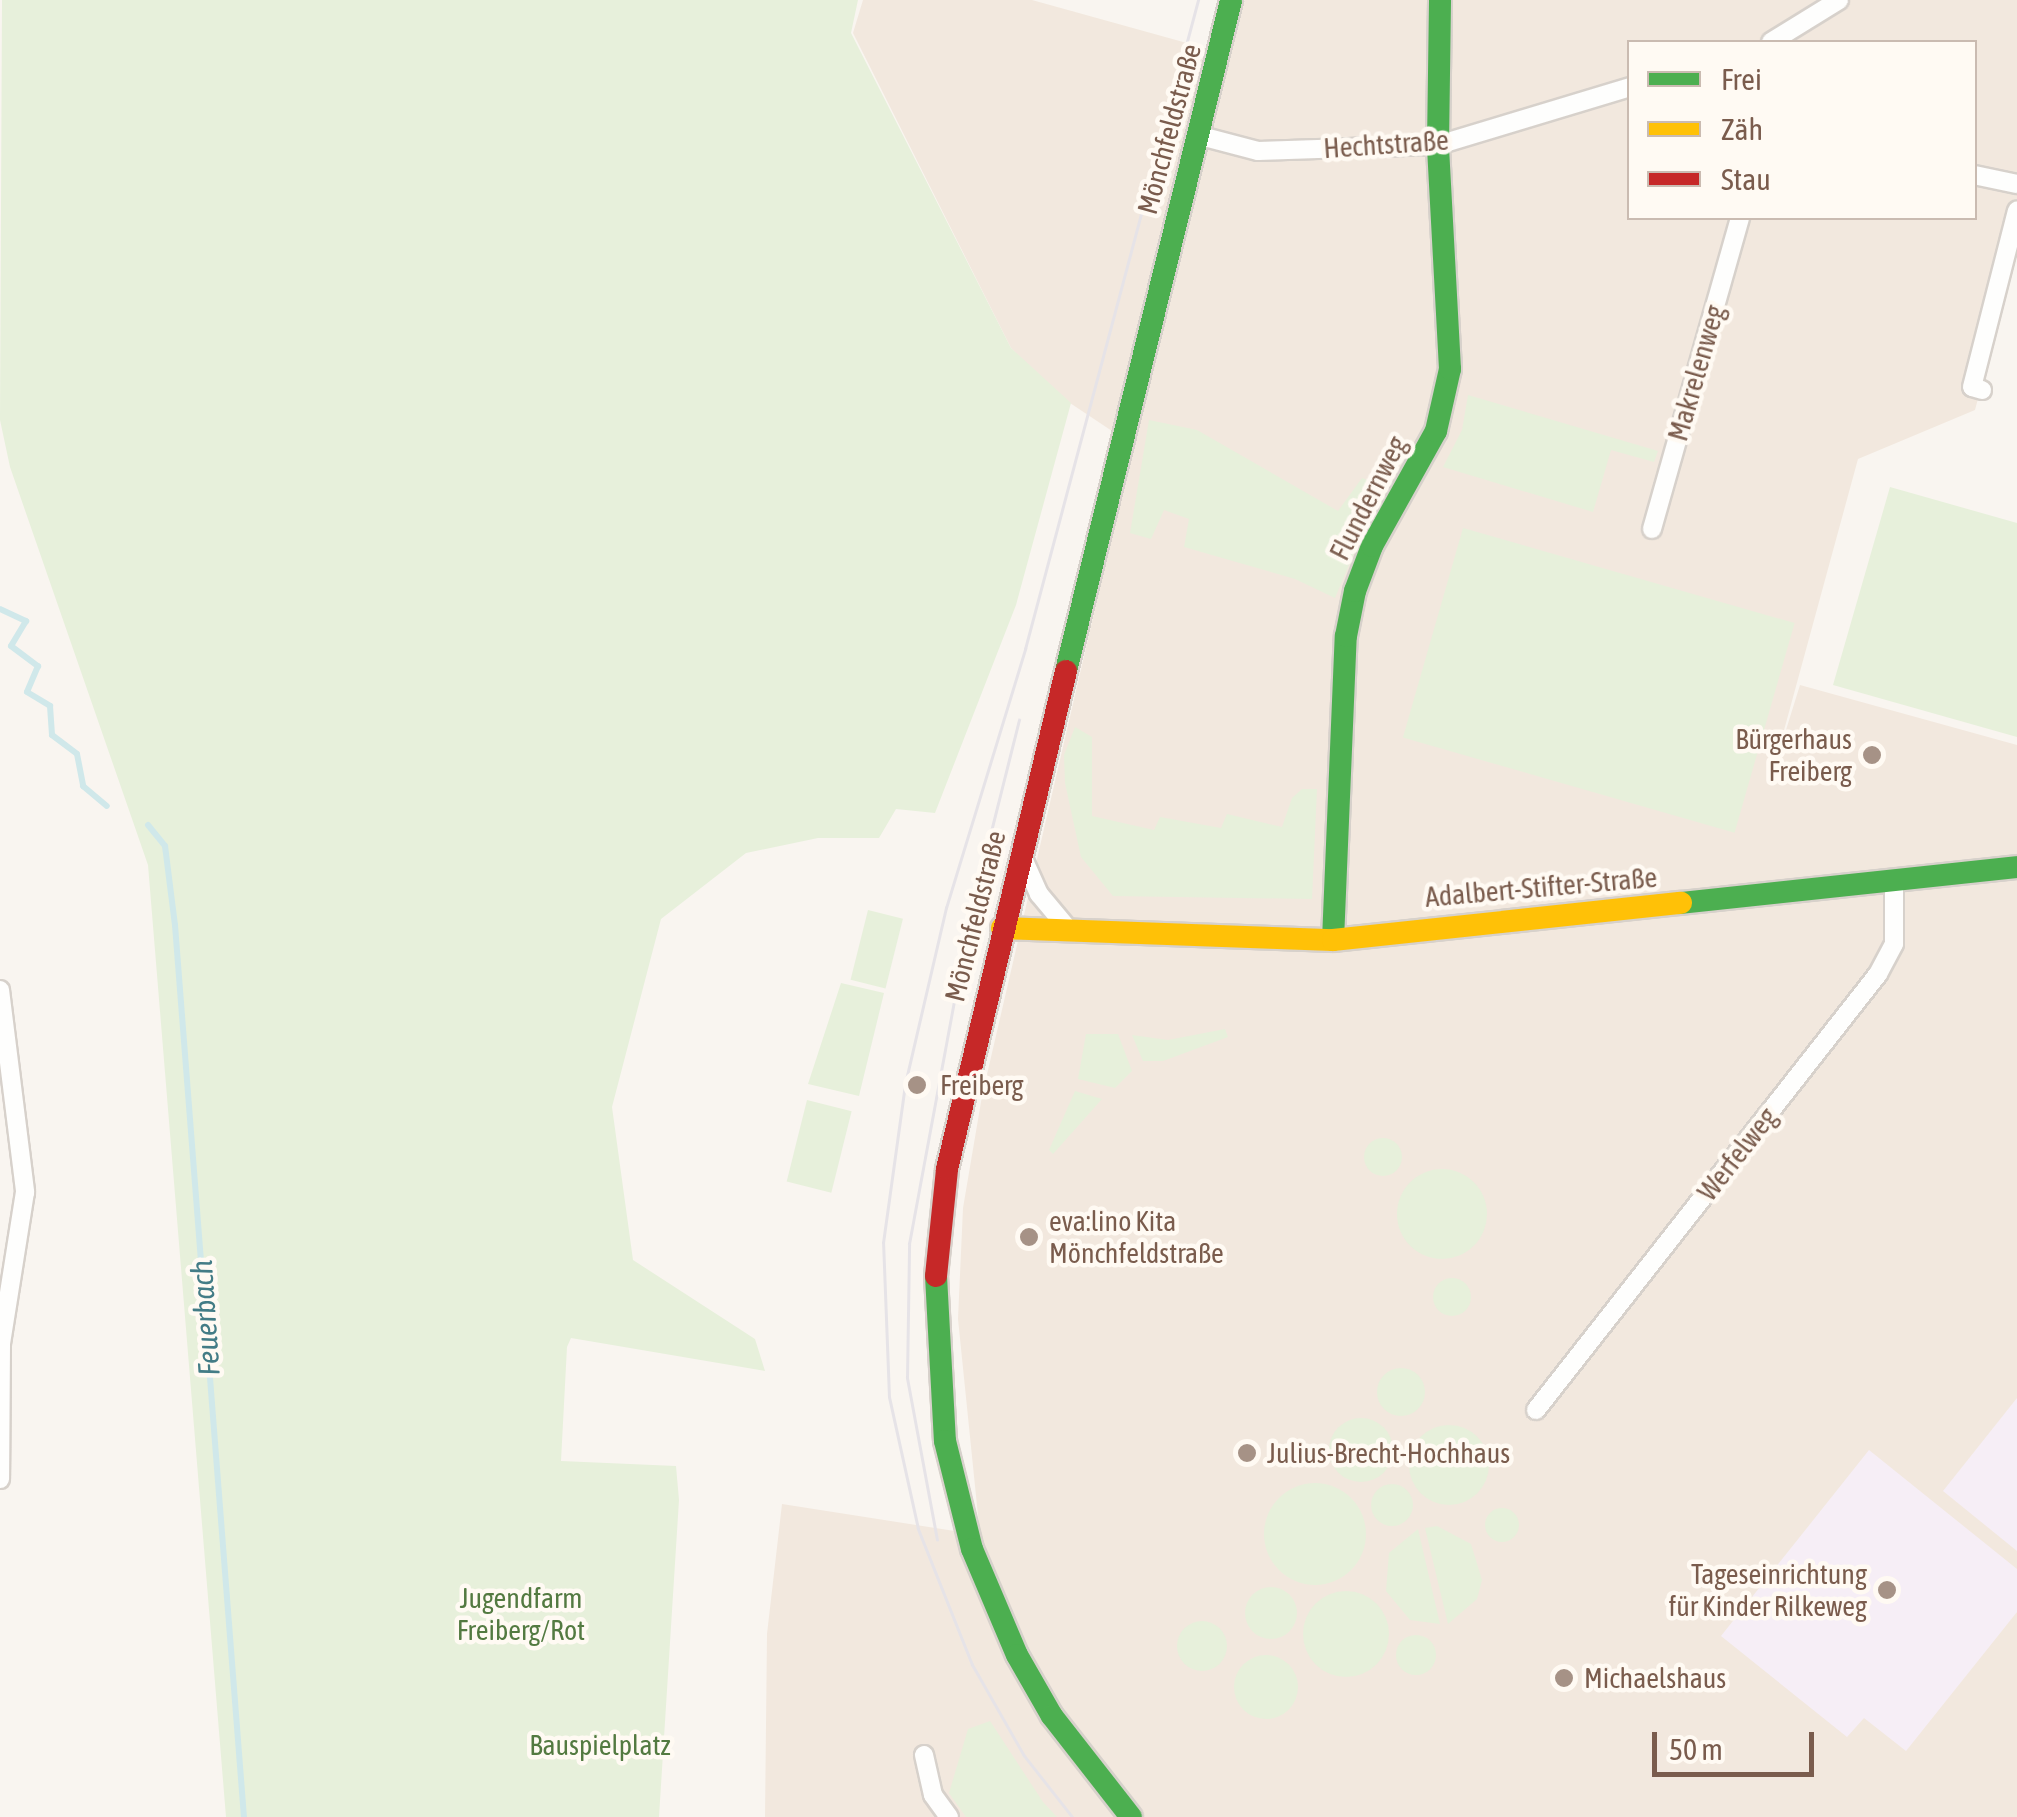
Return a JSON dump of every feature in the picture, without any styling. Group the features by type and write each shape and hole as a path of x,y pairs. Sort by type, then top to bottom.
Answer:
{"street":[{"name":"Mönchfeldstraße","path":"1132,1817 1052,1716 1016,1654 972,1550 945,1441 935,1320 941,1218 1002,928 1231,0"},
{"name":"Flundernweg","path":"1333,940 1346,636 1354,591 1372,546 1436,431 1450,369 1438,144 1440,0"},
{"path":"1774,40 1839,0"},
{"name":"Hechtstraße","path":"1197,136 1258,150 1438,144 1627,87"},
{"path":"1977,176 2017,184"},
{"path":"1982,390 1972,387 2017,210"},
{"name":"Makrelenweg","path":"1652,530 1739,220"},
{"path":"1022,854 1039,894 1069,930"},
{"name":"Adalbert-Stifter-Straße","path":"1002,928 1333,940 2017,867"},
{"name":"Werfelweg","path":"1536,1410 1878,974 1894,944 1894,881"},
{"path":"0,990 25,1192 2,1344 0,1480"},
{"path":"924,1756 933,1795 949,1817"}],"shaded area":[{"path":"863,0 1032,0 1230,55 1245,0 2017,0 2017,253 1975,410 1858,459 1771,778 1800,685 2017,745 2017,1817 765,1817 767,1634 782,1504 980,1535 958,1319 963,1208 982,1096 1133,445 1046,387 1011,348 853,33"},
{"path":"2017,1398 2017,1551 1943,1491"},
{"name":"Tageseinrichtung für Kinder Rilkeweg","path":"1869,1450 2017,1569 2017,1612 1906,1751 1864,1718 1847,1737 1721,1636"}],"green space":[{"path":"2,0 858,0 851,33 1011,348 1071,403 1016,605 935,813 896,809 879,838 818,838 746,853 661,919 612,1107 633,1260 755,1339 765,1371 571,1338 567,1347 561,1461 676,1466 679,1500 659,1817 226,1817 148,865 10,467 0,420"},
{"path":"1468,395 1658,451 1654,462 1611,450 1593,512 1443,467 1462,430"},
{"path":"1149,420 1197,430 1338,511 1362,478 1370,481 1367,490 1378,496 1335,598 1295,579 1184,547 1189,519 1164,510 1151,539 1130,533"},
{"path":"1890,487 2017,523 2017,737 1833,685"},
{"path":"1463,528 1795,623 1735,833 1403,738"},
{"path":"1075,727 1092,737 1092,816 1154,830 1160,817 1221,828 1227,814 1282,827 1292,798 1302,789 1317,789 1312,899 1113,896 1081,857 1065,783 1064,755"},
{"path":"868,910 903,919 886,989 851,980"},
{"path":"841,983 884,993 859,1096 808,1084"},
{"path":"1225,1029 1228,1037 1163,1061 1143,1061 1132,1035 1168,1040"},
{"path":"1086,1034 1118,1034 1132,1071 1115,1088 1078,1079"},
{"path":"1075,1091 1102,1099 1053,1154 1049,1150"},
{"path":"807,1100 852,1111 831,1193 787,1182"},
{"path":"1383,1138 1396,1144 1402,1157 1396,1170 1383,1176 1370,1170 1364,1157 1370,1144"},
{"path":"1433,1169 1451,1169 1467,1176 1480,1189 1487,1214 1480,1239 1467,1252 1451,1259 1433,1259 1417,1252 1404,1239 1397,1223 1397,1205 1404,1189 1417,1176"},
{"path":"1452,1278 1466,1283 1471,1297 1466,1311 1452,1316 1438,1311 1433,1297 1438,1283"},
{"path":"1401,1368 1418,1375 1425,1392 1418,1409 1401,1416 1384,1409 1377,1392 1384,1375"},
{"path":"1361,1418 1384,1427 1393,1450 1384,1473 1361,1482 1338,1473 1329,1450 1338,1427"},
{"path":"1449,1425 1464,1428 1477,1437 1486,1450 1486,1480 1477,1493 1464,1502 1449,1505 1434,1502 1421,1493 1412,1480 1409,1465 1412,1450 1421,1437 1434,1428"},
{"path":"1315,1483 1335,1487 1351,1498 1362,1514 1366,1534 1362,1554 1351,1570 1335,1581 1315,1585 1295,1581 1279,1570 1268,1554 1264,1534 1268,1514 1279,1498 1295,1487"},
{"path":"1392,1484 1407,1490 1413,1505 1407,1520 1392,1526 1377,1520 1371,1505 1377,1490"},
{"path":"1502,1508 1514,1513 1519,1525 1514,1537 1502,1542 1490,1537 1485,1525 1490,1513"},
{"path":"1437,1526 1471,1544 1482,1580 1477,1599 1448,1624 1425,1528"},
{"path":"1418,1529 1440,1624 1410,1620 1386,1591 1389,1553"},
{"path":"1271,1587 1289,1595 1297,1613 1289,1631 1271,1639 1253,1631 1245,1613 1253,1595"},
{"path":"1346,1591 1370,1598 1382,1610 1389,1634 1382,1658 1370,1670 1346,1677 1322,1670 1310,1658 1303,1634 1310,1610 1322,1598"},
{"path":"1202,1621 1220,1628 1227,1646 1220,1664 1202,1671 1184,1664 1177,1646 1184,1628"},
{"path":"1416,1635 1430,1641 1436,1655 1430,1669 1416,1675 1402,1669 1396,1655 1402,1641"},
{"path":"1266,1655 1289,1664 1298,1687 1289,1710 1266,1719 1243,1710 1234,1687 1243,1664"},
{"path":"990,1721 1057,1817 966,1817 949,1793 968,1729"}],"waterway":[{"name":"Feuerbach","path":"0,609 26,621 11,646 38,666 27,692 50,706 52,735 77,754 83,786 107,806"},
{"name":"Feuerbach","path":"148,825 165,846 175,925 244,1817"}],"tram line":[{"path":"1072,1817 1024,1756 972,1665 918,1529 889,1397 883,1243 905,1084 946,908 1025,649 1198,0"},
{"path":"937,1540 907,1378 909,1244 970,915 1019,720"}],"traffic: fast":[{"path":"1066,671 1231,0"},
{"path":"1333,940 1346,636 1355,591 1372,546 1436,431 1450,369 1438,145 1440,0"},
{"path":"1681,903 2017,867"},
{"path":"936,1276 945,1441 972,1549 1017,1655 1052,1716 1131,1817"}],"traffic: slow":[{"path":"1002,928 1333,940 1681,903"}],"traffic: jam":[{"path":"936,1276 947,1169 1066,671"}],"place":[{"name":"Bürgerhaus Freiberg","path":"1872,755"},
{"name":"Freiberg","path":"917,1085"},
{"name":"eva:lino Kita Mönchfeldstraße","path":"1029,1237"},
{"name":"Julius-Brecht-Hochhaus","path":"1247,1453"},
{"name":"Tageseinrichtung für Kinder Rilkeweg","path":"1887,1590"},
{"name":"Michaelshaus","path":"1564,1678"}],"park label":[{"name":"Jugendfarm Freiberg/Rot","path":"521,1614"},
{"name":"Bauspielplatz","path":"600,1745"}]}
